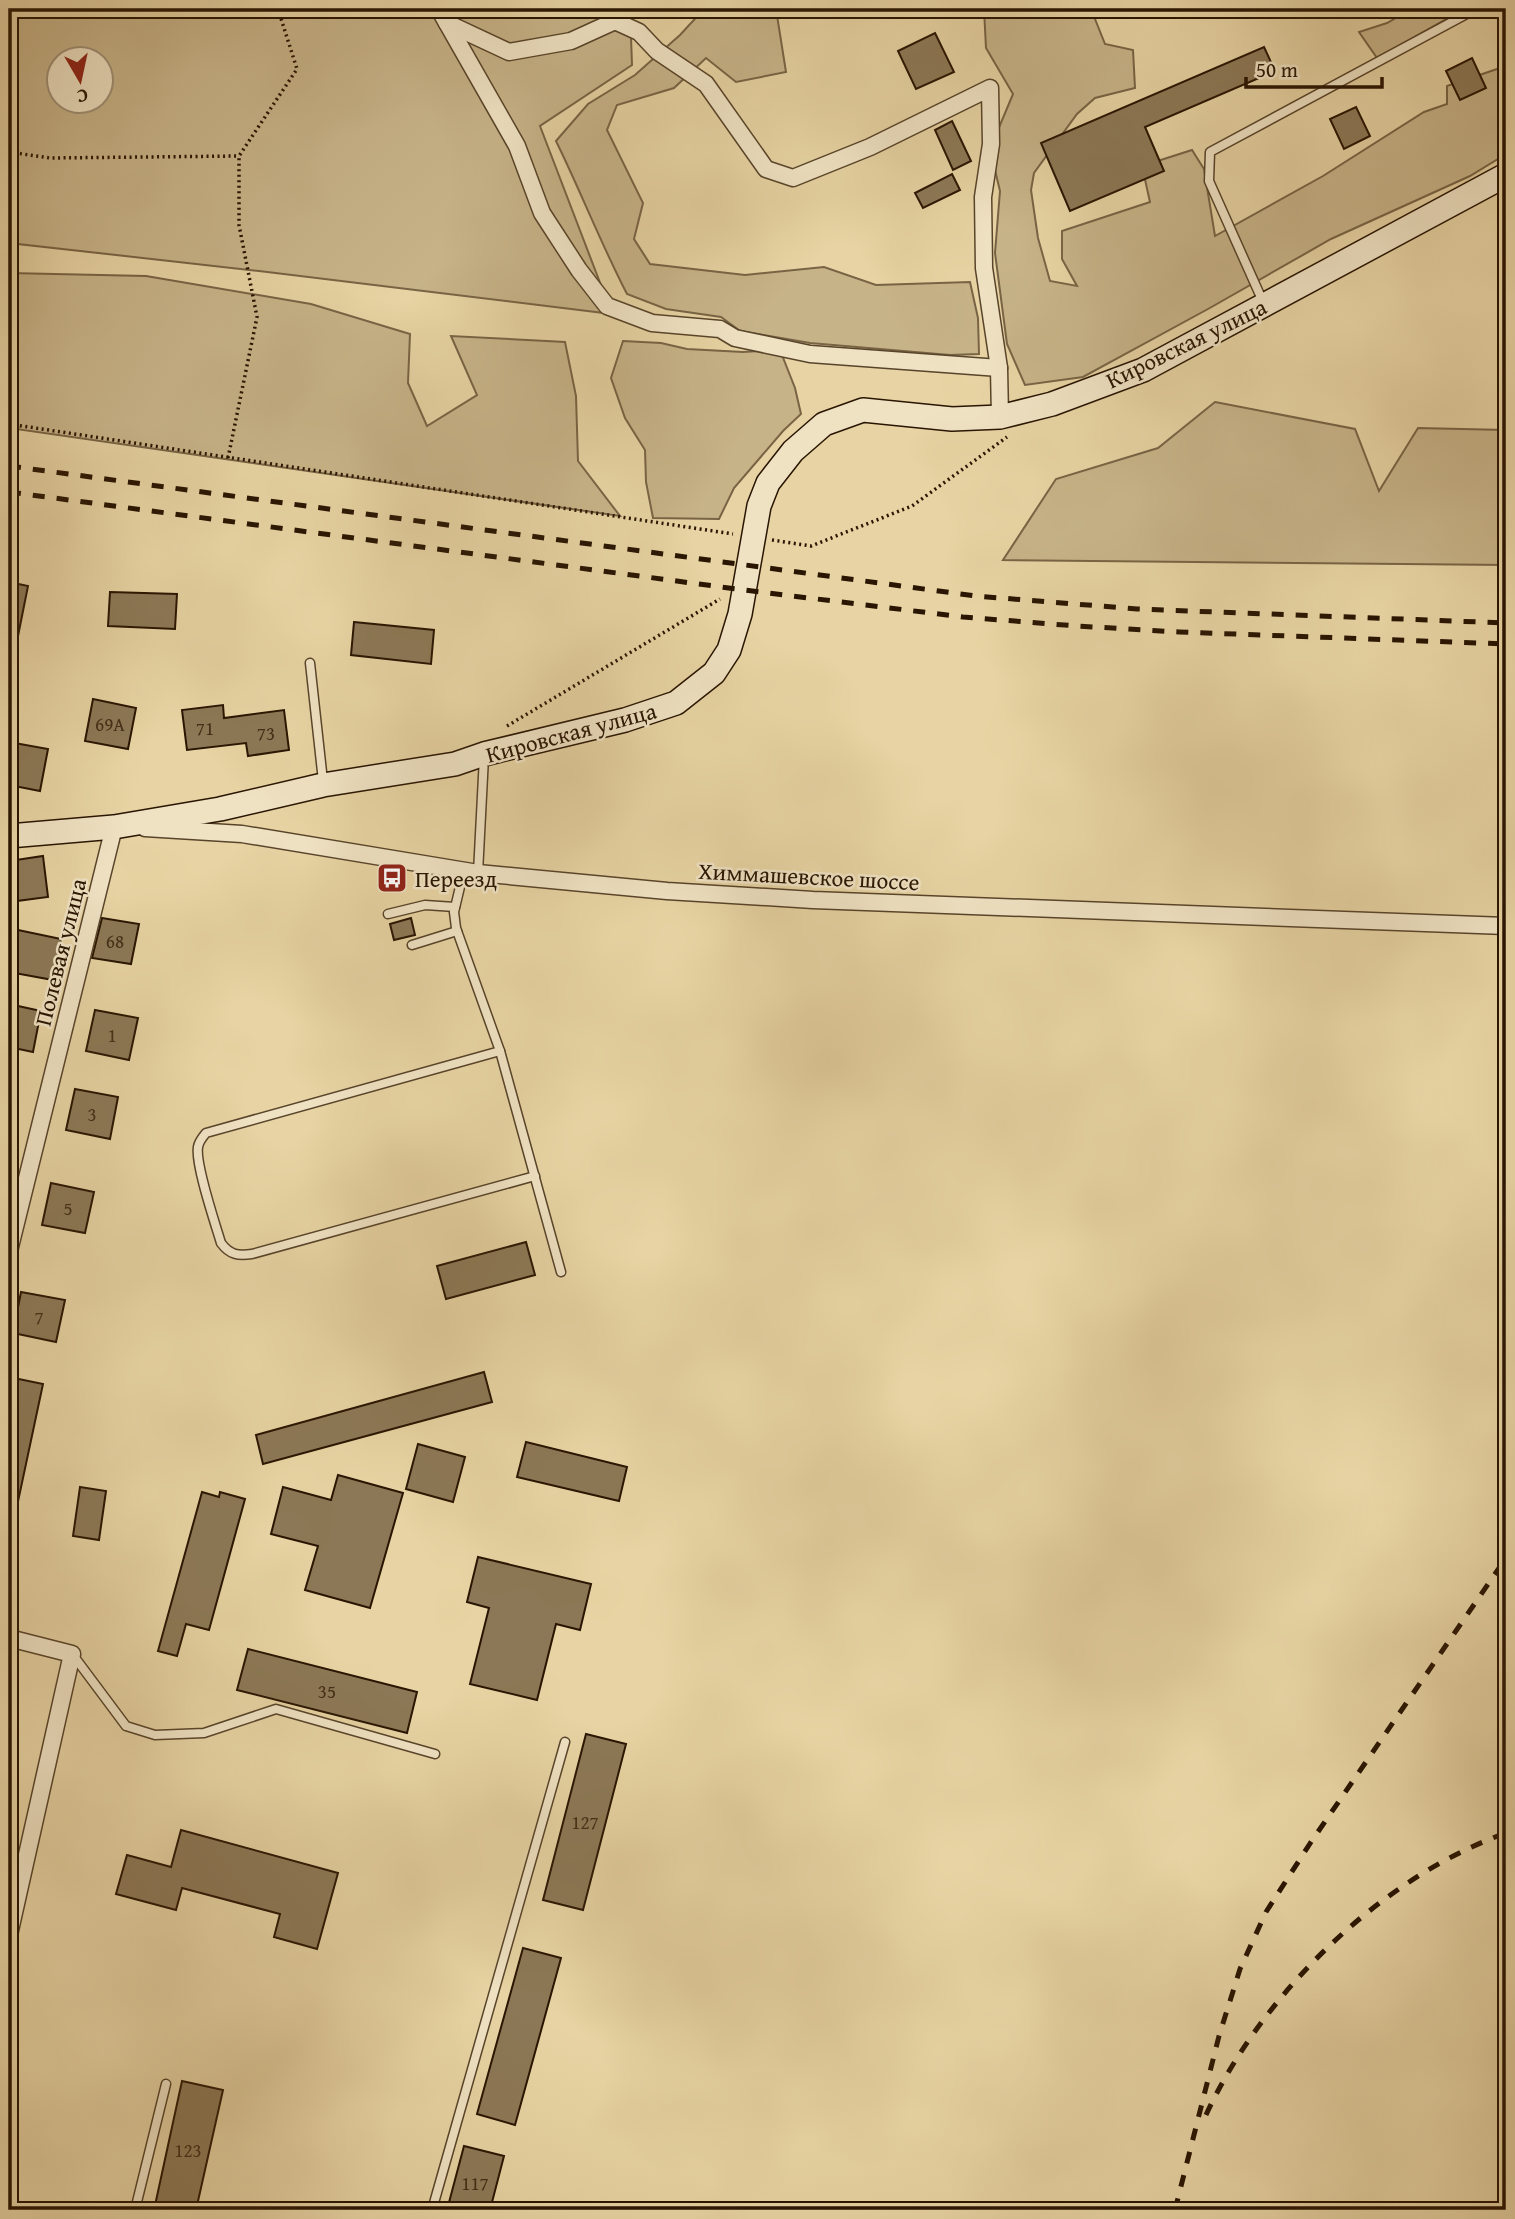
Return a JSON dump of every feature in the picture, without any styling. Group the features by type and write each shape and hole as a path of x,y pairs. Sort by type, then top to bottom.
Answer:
{"main road":[{"name":"Кировская улица","path":"9,836 114,827 220,809 324,785 454,764 663,709 690,694 714,673 729,650 740,614 759,506 768,483 793,451 824,424 863,411 1005,426 1052,404 1143,370 1506,175"}],"street":[{"path":"443,16 509,52 571,41 620,15 657,51 706,85 766,169 793,178 870,147 990,88 990,144 983,197 984,268 1005,426"},
{"path":"443,16 517,146 542,213 579,270 607,306 652,323 719,329 735,338 810,354 999,368"},
{"name":"Химмашевское шоссе","path":"114,827 242,834 471,872 667,891 813,900 1506,926"},
{"name":"Полевая улица","path":"9,1251 114,827"},
{"path":"9,1638 72,1654 9,1935"}],"lane":[{"path":"1265,304 1209,181 1210,152 1476,9"},
{"path":"310,663 324,785"},
{"path":"484,754 471,872 454,912 457,931 499,1051 561,1272"},
{"path":"388,915 425,905 455,907"},
{"path":"412,945 457,931"},
{"path":"499,1051 206,1133 200,1139 197,1149 199,1166 221,1243 226,1251 234,1255 252,1254 535,1176"},
{"path":"72,1654 126,1726 155,1735 204,1733 276,1709 435,1754"},
{"path":"432,2210 565,1742"},
{"path":"135,2210 166,2084"}],"path":[{"path":"228,458 257,317 239,225 239,156 297,69 278,9"},
{"path":"9,152 50,158 239,156"},
{"path":"9,424 811,546 912,506 1005,426"},
{"path":"501,730 720,599"}],"shaded area":[{"path":"9,9 630,9 632,65 540,126 612,314 9,243"},
{"path":"704,9 776,9 786,72 736,82 706,58 674,88 617,105 607,130 643,203 634,239 650,264 745,275 824,267 876,285 970,282 978,318 979,354 950,355 810,343 740,331 721,317 666,309 627,294 556,141 588,104 635,75 680,35"},
{"path":"984,9 1091,9 1105,44 1133,50 1135,88 1095,98 1077,114 1034,173 1031,190 1038,238 1050,281 1077,286 1062,259 1062,231 1150,202 1142,166 1192,150 1204,169 1215,236 1323,176 1424,112 1447,104 1447,86 1506,66 1506,154 1470,176 1331,239 1083,377 1025,385 1007,344 995,253 1000,191 990,149 1013,94 986,48"},
{"path":"1411,9 1464,9 1377,58 1359,32 1387,23"},
{"path":"9,273 146,276 311,304 410,334 408,383 427,426 477,395 451,336 565,342 576,396 578,461 620,516 9,428"},
{"path":"623,341 661,343 687,349 743,352 780,350 795,388 801,414 734,488 719,519 653,518 646,482 645,450 625,418 611,378"},
{"path":"1215,402 1355,429 1379,491 1418,428 1506,430 1506,565 1003,560 1056,479 1158,448"}],"building":[{"path":"935,33 954,72 916,89 898,51"},
{"path":"1264,47 1275,71 1145,127 1164,171 1070,211 1041,143"},
{"path":"1472,58 1486,88 1460,100 1446,71"},
{"path":"1356,107 1370,136 1344,149 1330,119"},
{"path":"952,121 971,161 953,170 935,130"},
{"path":"952,174 960,190 923,208 915,193"},
{"path":"9,582 28,586 16,646 9,646"},
{"path":"110,592 177,594 175,629 108,626"},
{"path":"354,622 434,630 431,664 351,655"},
{"path":"93,699 136,708 128,749 85,741"},
{"path":"223,705 224,718 284,710 289,750 248,756 246,743 187,750 182,710"},
{"path":"9,742 48,749 40,791 9,785"},
{"path":"43,856 48,897 9,902 9,861"},
{"path":"102,918 139,924 131,964 92,958"},
{"path":"411,918 415,935 394,940 390,924"},
{"path":"18,930 61,939 53,980 9,972"},
{"path":"9,1004 41,1011 33,1052 9,1047"},
{"path":"95,1010 138,1018 129,1060 86,1051"},
{"path":"75,1089 118,1097 110,1139 66,1130"},
{"path":"51,1183 94,1192 85,1233 42,1225"},
{"path":"526,1242 535,1275 446,1299 437,1266"},
{"path":"21,1292 65,1300 56,1342 13,1333"},
{"path":"484,1372 492,1402 263,1464 256,1435"},
{"path":"9,1377 43,1384 16,1511 9,1510"},
{"path":"526,1442 627,1467 619,1501 517,1477"},
{"path":"418,1444 465,1457 453,1502 406,1489"},
{"path":"338,1475 403,1493 370,1608 305,1590 318,1546 271,1534 283,1487 331,1500"},
{"path":"80,1487 106,1491 99,1540 73,1536"},
{"path":"202,1492 219,1497 220,1492 245,1499 209,1630 186,1624 177,1656 158,1651"},
{"path":"478,1557 591,1584 580,1630 556,1624 537,1700 470,1684 489,1608 467,1602"},
{"path":"248,1649 417,1692 407,1733 237,1690"},
{"path":"586,1734 626,1744 583,1910 543,1900"},
{"path":"181,1830 338,1873 317,1949 274,1937 280,1914 182,1888 176,1910 116,1894 127,1855 171,1867"},
{"path":"523,1948 561,1958 515,2125 477,2114"},
{"path":"182,2081 223,2090 196,2210 154,2210"},
{"path":"464,2146 504,2156 490,2210 447,2210"}],"railway":[{"path":"9,466 976,596 1137,609 1506,623"},
{"path":"9,492 963,617 1179,632 1506,644"},
{"path":"1175,2210 1219,2036 1240,1969 1266,1912 1506,1558"},
{"path":"1206,2115 1258,2026 1292,1985 1330,1946 1371,1910 1414,1879 1459,1853 1506,1833"}],"place":[{"name":"Переезд","path":"392,878"}]}
